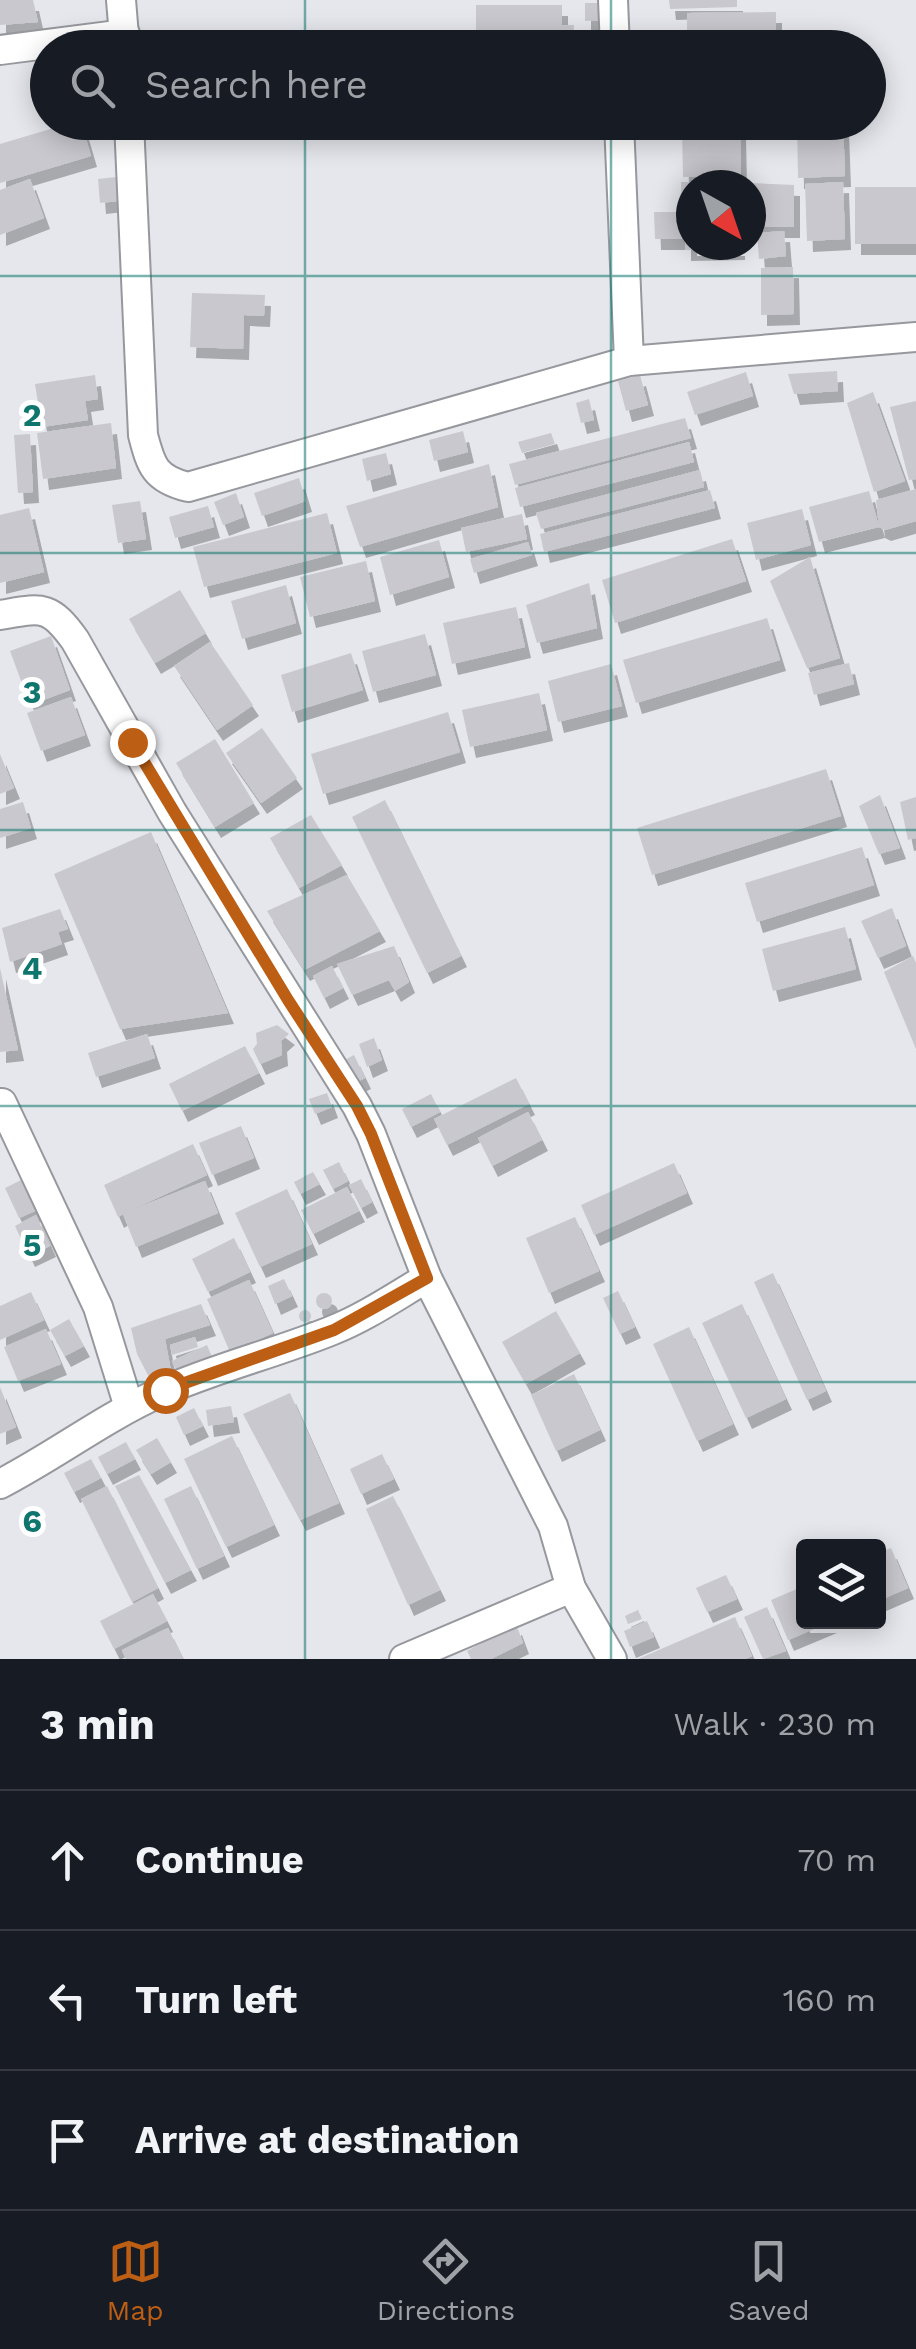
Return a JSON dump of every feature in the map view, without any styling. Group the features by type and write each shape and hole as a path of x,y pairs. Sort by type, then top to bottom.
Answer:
{"street":[{"path":"121,0 124,30"},
{"path":"613,0 614,30"},
{"path":"0,50 30,48"},
{"path":"130,140 143,435 150,462 167,482 188,487 629,360 916,337"},
{"path":"620,140 629,360"},
{"path":"0,615 39,609 56,614 75,640 172,812 357,1106 427,1278 553,1526 571,1588 612,1659"},
{"path":"2,1103 98,1307 129,1407"},
{"path":"0,1484 40,1464 91,1427 129,1407 165,1390 334,1330 427,1278"},
{"path":"404,1659 571,1588"}],"building":[{"path":"0,0 33,0 38,22 0,25"},
{"path":"669,0 737,0 737,7 670,9"},
{"path":"585,3 606,3 606,20 585,21"},
{"path":"476,5 562,5 562,25 574,25 574,30 476,30"},
{"path":"776,12 776,30 687,30 687,13"},
{"path":"30,135 30,140 86,140 91,156 0,183 0,144"},
{"path":"682,140 740,140 741,170 683,170"},
{"path":"797,140 844,140 845,176 798,178"},
{"path":"116,177 118,201 100,203 98,179"},
{"path":"30,179 44,218 0,235 0,190"},
{"path":"843,182 845,239 807,241 805,184"},
{"path":"766,184 794,185 794,227 766,227"},
{"path":"855,187 916,187 916,244 855,244"},
{"path":"654,212 676,212 676,239 655,239"},
{"path":"784,231 786,256 766,258 766,232"},
{"path":"793,267 794,314 761,315 761,268"},
{"path":"192,293 265,295 264,316 244,315 243,349 190,347"},
{"path":"837,371 838,391 794,394 788,374"},
{"path":"746,372 753,396 695,415 687,392"},
{"path":"95,375 98,399 85,401 88,420 42,427 35,384"},
{"path":"640,375 648,405 626,411 618,381"},
{"path":"873,392 905,481 874,492 847,403"},
{"path":"589,399 594,420 581,423 576,403"},
{"path":"916,401 916,479 909,480 890,407"},
{"path":"685,418 691,438 515,485 509,464"},
{"path":"111,423 116,468 43,479 37,433"},
{"path":"463,431 468,452 434,461 429,440"},
{"path":"551,433 555,444 522,453 518,442"},
{"path":"30,434 33,492 18,493 14,435"},
{"path":"689,442 694,462 520,507 515,488"},
{"path":"386,453 391,474 367,481 362,459"},
{"path":"489,464 498,507 360,547 346,506"},
{"path":"700,470 704,487 541,529 536,513"},
{"path":"299,478 306,501 262,516 254,493"},
{"path":"916,489 916,521 885,530 879,527 876,500"},
{"path":"710,490 715,508 544,552 540,534"},
{"path":"869,491 879,527 819,542 809,507"},
{"path":"236,493 244,517 223,525 214,502"},
{"path":"140,501 146,539 118,543 112,505"},
{"path":"208,506 214,527 175,538 169,517"},
{"path":"29,508 44,572 0,583 0,515"},
{"path":"802,509 811,545 756,560 747,523"},
{"path":"327,513 337,553 204,587 193,547"},
{"path":"522,514 527,539 466,552 461,528"},
{"path":"732,539 746,581 615,623 602,580"},
{"path":"439,540 449,577 390,595 380,557"},
{"path":"528,542 532,555 474,573 470,559"},
{"path":"810,557 840,658 807,668 770,581"},
{"path":"366,561 375,601 310,617 300,577"},
{"path":"589,583 597,628 537,643 526,605"},
{"path":"286,585 296,623 242,639 231,601"},
{"path":"180,590 206,633 155,663 129,619"},
{"path":"516,607 525,647 452,664 443,623"},
{"path":"767,618 780,660 636,703 623,660"},
{"path":"425,634 436,675 373,692 362,651"},
{"path":"51,636 70,690 30,705 10,651"},
{"path":"210,642 253,705 217,730 174,666"},
{"path":"351,653 363,690 292,712 281,675"},
{"path":"849,663 854,684 814,695 808,673"},
{"path":"611,664 622,706 558,722 548,681"},
{"path":"539,693 547,730 470,747 462,710"},
{"path":"71,697 85,735 41,751 27,713"},
{"path":"448,712 460,752 323,794 311,754"},
{"path":"262,728 297,778 261,803 226,753"},
{"path":"215,739 254,803 215,827 176,763"},
{"path":"0,754 14,788 0,794"},
{"path":"826,769 841,816 652,875 637,828"},
{"path":"880,795 900,848 879,854 859,806"},
{"path":"916,797 916,838 908,840 900,802"},
{"path":"385,800 461,956 427,973 352,817"},
{"path":"23,802 31,828 0,838 0,809"},
{"path":"311,815 342,865 299,888 270,838"},
{"path":"151,832 228,1013 120,1029 54,874"},
{"path":"862,847 874,885 757,922 745,883"},
{"path":"347,875 380,931 304,970 267,911"},
{"path":"892,908 906,946 878,958 861,921"},
{"path":"60,909 68,929 58,932 62,944 10,962 2,928"},
{"path":"845,927 856,969 773,991 762,949"},
{"path":"394,946 409,982 395,991 389,980 352,995 337,964"},
{"path":"913,956 916,963 916,1049 884,972"},
{"path":"332,966 343,988 324,998 313,976"},
{"path":"0,968 18,1050 0,1052"},
{"path":"277,1025 289,1034 281,1041 282,1055 260,1064 253,1049 257,1044 256,1033"},
{"path":"147,1034 155,1058 96,1077 88,1053"},
{"path":"374,1038 382,1060 367,1067 359,1044"},
{"path":"245,1046 259,1073 182,1111 169,1084"},
{"path":"354,1055 365,1078 353,1084 341,1062"},
{"path":"516,1078 529,1104 447,1145 434,1119"},
{"path":"327,1093 332,1107 315,1114 309,1099"},
{"path":"431,1094 440,1112 411,1127 402,1109"},
{"path":"528,1112 542,1140 492,1166 478,1138"},
{"path":"241,1126 254,1158 212,1175 199,1143"},
{"path":"193,1144 207,1175 129,1211 205,1181 218,1213 136,1247 123,1214 118,1217 104,1185"},
{"path":"339,1162 348,1181 333,1189 323,1170"},
{"path":"674,1163 687,1193 594,1235 581,1205"},
{"path":"313,1172 320,1184 300,1194 294,1182"},
{"path":"361,1179 372,1202 361,1208 349,1185"},
{"path":"21,1180 35,1211 19,1218 5,1188"},
{"path":"347,1187 359,1211 313,1234 301,1210"},
{"path":"287,1189 312,1244 260,1267 235,1213"},
{"path":"36,1215 50,1246 29,1256 15,1226"},
{"path":"575,1217 599,1271 549,1293 526,1238"},
{"path":"234,1238 250,1272 208,1292 192,1259"},
{"path":"773,1273 826,1391 807,1400 754,1282"},
{"path":"284,1279 292,1296 275,1304 268,1286"},
{"path":"249,1280 273,1333 230,1352 207,1299"},
{"path":"618,1291 635,1327 620,1334 603,1298"},
{"path":"31,1292 44,1320 0,1340 0,1306"},
{"path":"324,1293 332,1301 324,1309 316,1301"},
{"path":"201,1304 210,1325 165,1339 171,1371 149,1377 137,1354 131,1328"},
{"path":"742,1304 786,1399 746,1418 702,1323"},
{"path":"305,1310 311,1316 305,1322 299,1316"},
{"path":"556,1311 580,1353 526,1384 502,1342"},
{"path":"69,1319 84,1346 65,1356 50,1330"},
{"path":"689,1327 733,1424 697,1441 653,1344"},
{"path":"46,1329 61,1364 18,1381 4,1347"},
{"path":"195,1337 198,1347 172,1355 170,1345"},
{"path":"207,1345 215,1364 180,1379 172,1361"},
{"path":"574,1374 600,1430 556,1451 531,1395"},
{"path":"0,1387 16,1427 0,1434"},
{"path":"290,1393 339,1503 300,1520 243,1414"},
{"path":"231,1406 234,1422 208,1426 206,1410"},
{"path":"194,1408 203,1426 184,1435 176,1417"},
{"path":"232,1436 274,1525 226,1547 184,1459"},
{"path":"157,1438 171,1462 151,1474 136,1450"},
{"path":"126,1442 135,1459 107,1474 98,1457"},
{"path":"382,1454 394,1479 361,1494 350,1469"},
{"path":"91,1459 101,1478 74,1492 64,1473"},
{"path":"139,1475 191,1570 165,1583 115,1486"},
{"path":"107,1486 158,1588 132,1602 81,1499"},
{"path":"191,1486 224,1556 197,1569 164,1499"},
{"path":"393,1496 440,1590 408,1605 366,1509"},
{"path":"891,1548 908,1588 886,1598 886,1550"},
{"path":"726,1575 737,1599 707,1612 696,1588"},
{"path":"796,1589 796,1629 814,1629 788,1640 771,1600"},
{"path":"153,1594 167,1621 114,1649 100,1621"},
{"path":"767,1607 786,1651 763,1659 744,1617"},
{"path":"638,1610 642,1619 628,1624 625,1616"},
{"path":"735,1617 752,1656 638,1659"},
{"path":"647,1621 654,1637 630,1647 624,1631"},
{"path":"516,1624 523,1643 491,1659 471,1659 467,1651"},
{"path":"168,1628 183,1659 126,1659 122,1650"}],"route":[{"path":"132,742 357,1106 427,1278 334,1330 165,1390"}]}
